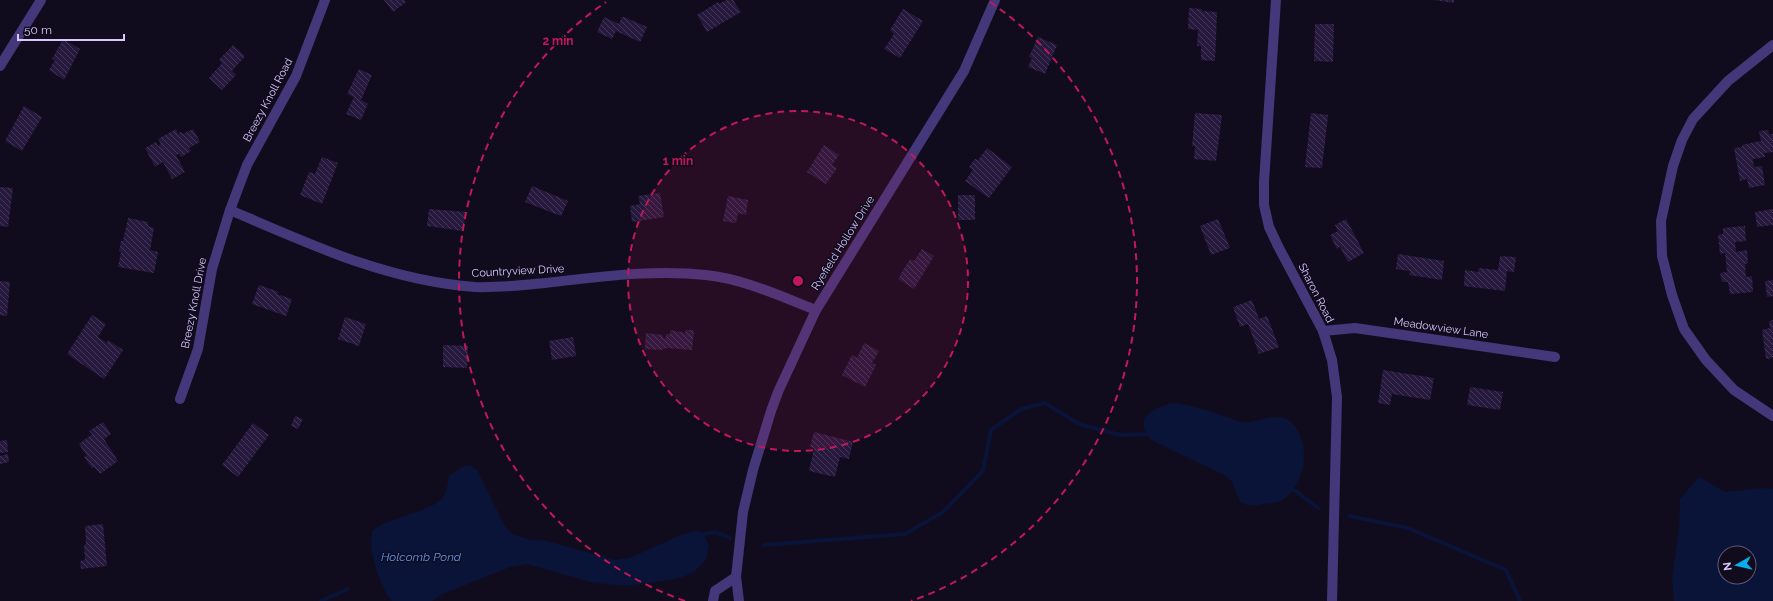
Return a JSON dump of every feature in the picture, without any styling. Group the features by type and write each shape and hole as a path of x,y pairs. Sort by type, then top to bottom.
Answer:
{"street":[{"path":"0,66 41,0"},
{"name":"Breezy Knoll Road","path":"230,210 247,165 296,76 312,39 325,0"},
{"name":"Ryefield Hollow Drive","path":"739,601 736,577 743,512 770,411 816,310 964,71 995,0"},
{"name":"Sharon Road","path":"1276,0 1264,182 1264,205 1269,227 1323,331 1332,360 1336,396 1332,601"},
{"path":"1773,45 1728,81 1693,119 1682,140 1673,166 1661,221 1662,256 1672,295 1684,329 1706,360 1734,390 1773,416"},
{"name":"Countryview Drive","path":"230,210 327,251 387,272 431,282 476,287 523,285 658,273 706,275 736,280 816,310"},
{"name":"Breezy Knoll Drive","path":"180,399 198,350 212,269 230,210"},
{"name":"Meadowview Lane","path":"1323,331 1355,328 1555,357"},
{"path":"712,601 715,591 736,577"}],"water":[{"path":"1171,403 1198,408 1241,422 1280,417 1291,422 1298,430 1302,440 1304,462 1297,483 1291,492 1284,499 1277,502 1254,506 1246,505 1240,502 1232,482 1226,476 1152,440 1147,435 1144,428 1145,417 1155,409"},
{"name":"Holcomb Pond","path":"470,465 478,471 508,530 520,537 543,540 615,560 632,557 683,534 697,531 702,532 709,545 706,560 695,571 685,576 671,580 624,586 590,582 527,564 510,567 443,594 432,601 392,601 387,595 375,567 371,546 373,530 381,525 434,505 441,500 445,494 449,476 460,468"},
{"path":"1699,477 1725,492 1762,488 1773,489 1773,601 1674,601 1672,578 1679,529 1680,499"}],"building":[{"path":"384,0 404,0 406,2 393,12"},
{"path":"727,0 733,0 741,12 707,32 697,15 718,2 719,4"},
{"path":"1434,0 1454,0 1454,3"},
{"path":"1189,8 1217,12 1215,61 1201,60 1201,46 1197,46 1198,30 1188,29"},
{"path":"903,9 923,21 900,58 884,49 894,34 890,30"},
{"path":"604,17 619,24 622,17 624,17 647,27 640,42 616,31 612,39 597,32"},
{"path":"1315,24 1334,24 1333,62 1314,61"},
{"path":"1038,37 1057,45 1045,74 1028,67 1032,58 1029,57"},
{"path":"63,39 80,49 64,80 49,70 55,60 52,59"},
{"path":"233,45 245,56 232,71 236,75 222,90 209,78 222,63 219,60"},
{"path":"359,69 372,75 361,100 368,104 361,120 346,114 354,97 347,94"},
{"path":"24,106 42,117 22,151 5,141"},
{"path":"1195,113 1222,115 1216,161 1194,159 1195,146 1192,146"},
{"path":"1311,113 1328,115 1322,168 1305,167"},
{"path":"176,129 178,134 181,132 183,134 193,129 200,142 189,148 191,151 181,157 179,154 176,155 185,172 172,179 163,162 155,167 145,148 156,142 158,146 161,144 158,139"},
{"path":"1768,130 1769,134 1773,134 1773,152 1764,153 1765,157 1753,159 1754,167 1762,166 1765,185 1749,188 1747,179 1740,181 1734,148 1761,141 1759,131"},
{"path":"824,145 839,155 832,165 837,168 826,184 807,172"},
{"path":"987,148 1012,167 989,198 965,181 973,170 969,167 975,159 978,160"},
{"path":"322,157 338,163 322,204 300,195 309,172 315,174"},
{"path":"532,186 568,201 561,216 525,202"},
{"path":"0,187 13,188 8,227 0,226"},
{"path":"660,193 664,217 632,222 630,206 640,204 638,196"},
{"path":"958,195 975,195 975,220 958,220"},
{"path":"728,196 748,200 746,215 738,213 736,223 723,221"},
{"path":"429,209 466,212 463,231 427,226"},
{"path":"1773,209 1773,225 1757,227 1755,212"},
{"path":"128,218 148,222 148,226 154,228 150,250 158,252 154,273 118,267 121,252 119,251 121,241 123,241"},
{"path":"1218,219 1230,248 1211,255 1200,226"},
{"path":"1346,219 1364,253 1348,262 1340,247 1337,249 1330,235 1338,231 1335,225"},
{"path":"1745,226 1746,241 1735,242 1736,252 1747,250 1748,263 1745,264 1746,277 1752,276 1753,292 1730,294 1728,282 1722,282 1720,273 1727,272 1725,253 1720,254 1718,235 1723,234 1723,228"},
{"path":"922,249 934,256 914,289 898,279 910,259 914,261"},
{"path":"1398,254 1444,261 1442,280 1409,275 1410,271 1396,269"},
{"path":"1500,256 1516,257 1514,272 1507,271 1505,291 1464,286 1465,270 1478,272 1479,268 1498,270"},
{"path":"1773,280 1773,296 1767,297 1765,281"},
{"path":"0,281 10,282 7,316 0,315"},
{"path":"259,285 279,292 277,294 292,299 286,316 252,304"},
{"path":"1252,300 1259,319 1267,316 1279,347 1259,354 1248,324 1240,327 1233,307"},
{"path":"92,315 106,324 98,337 107,343 108,340 123,350 104,379 67,354"},
{"path":"345,317 366,324 359,346 338,339"},
{"path":"1773,320 1773,358 1766,359 1762,330 1770,328 1769,321"},
{"path":"670,330 685,333 686,330 694,330 692,350 667,348 661,350 645,349 646,333 663,335 663,338 666,338 666,334 670,334"},
{"path":"573,337 576,356 552,360 549,341"},
{"path":"864,343 879,351 872,363 876,365 865,387 842,375 852,355 857,358"},
{"path":"443,345 468,346 467,368 443,367"},
{"path":"1383,370 1434,378 1430,400 1392,394 1390,405 1378,403"},
{"path":"1470,387 1503,392 1500,410 1467,405"},
{"path":"295,416 303,419 298,429 291,426"},
{"path":"103,422 111,434 104,439 118,461 100,474 94,467 92,468 84,457 87,456 79,444 92,434 89,431"},
{"path":"253,423 269,435 238,477 222,465"},
{"path":"814,432 853,442 849,459 840,457 835,477 809,471 814,448 810,447"},
{"path":"7,440 8,452 0,453 0,441"},
{"path":"8,454 9,462 0,464 0,456"},
{"path":"103,524 107,566 81,569 80,561 85,560 85,526"}],"waterway":[{"path":"764,545 905,534 943,512 983,471 991,430 1021,409 1045,403 1079,424 1120,435 1151,434"},
{"path":"1289,486 1318,508"},
{"path":"1349,516 1408,528 1506,570 1520,601"},
{"path":"700,535 716,532 730,538"},
{"path":"321,601 348,589"}]}
